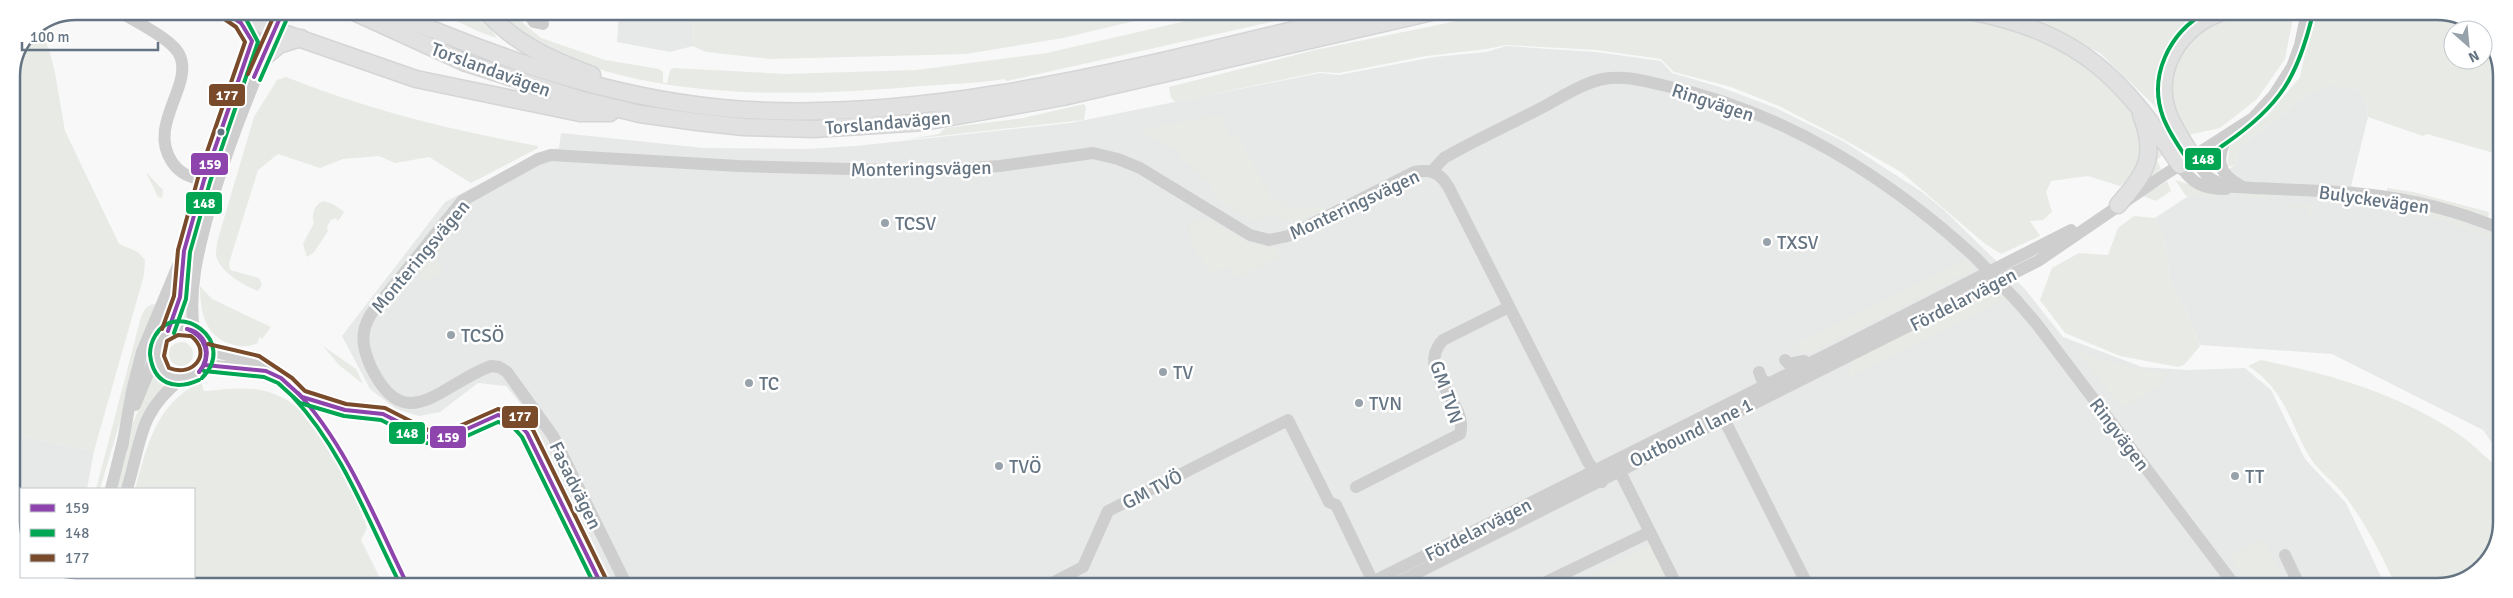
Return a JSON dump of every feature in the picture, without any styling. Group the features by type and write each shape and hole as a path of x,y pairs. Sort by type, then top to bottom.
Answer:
{"main road":[{"path":"236,20 240,23 252,41"},
{"path":"264,20 275,30 416,79 580,113 640,114"},
{"name":"Torslandavägen","path":"372,20 466,63 544,90 640,114 768,128 814,129 923,122 1063,97 1397,20"},
{"name":"Torslandavägen","path":"411,20 523,64 587,84 691,104 752,110 853,110 925,103 1063,82 1334,20"},
{"path":"494,20 502,29 529,47 574,68 640,94"},
{"path":"2003,20 2035,29 2066,44 2109,74 2136,101 2187,161"},
{"path":"2187,161 2164,98 2165,76 2170,56 2182,38 2194,26 2206,20"},
{"path":"262,59 279,44 300,38"},
{"path":"2118,206 2139,181 2149,159 2148,136 2136,101"}],"street":[{"path":"133,20 170,44 181,58 181,74 166,125 165,145 167,155 176,168 189,177 204,180"},
{"path":"122,447 132,391 142,352 184,251 204,180 234,90 261,20"},
{"path":"194,331 192,287 200,244 217,181 248,94 279,20"},
{"path":"533,20 543,24"},
{"name":"Fördelarvägen","path":"1721,412 1802,382 2038,261 2118,206 2228,135 2253,118 2283,83 2297,55 2305,20"},
{"name":"Ringvägen","path":"1432,171 1444,158 1562,97 1600,79 1622,77 1695,93 1764,119 1810,140 1896,191 1976,258 2036,323 2229,578"},
{"path":"2228,135 2220,153 2220,163 2226,175 2239,187"},
{"name":"Monteringsvägen","path":"417,404 398,400 386,392 379,382 364,348 364,329 367,321 462,201 538,159 552,156 738,166 929,170 1000,166 1085,154 1102,154 1140,168 1250,235 1269,240 1294,233 1414,172 1432,171 1440,174 1448,186 1596,474"},
{"name":"Bulyckevägen","path":"2187,161 2223,186 2342,192 2386,197 2439,208 2493,226"},
{"name":"Fördelarvägen","path":"1751,387 1769,384 2118,206"},
{"path":"111,488 132,412 156,354 159,341 168,331 180,297 184,251"},
{"name":"GM TVN","path":"1356,487 1460,434 1462,427 1460,419 1437,373 1433,356 1443,340 1509,307"},
{"path":"127,488 143,428 150,411 162,395 182,379 193,376 205,365 207,350 203,339 194,331 180,328 168,331"},
{"path":"207,350 256,362 281,378 302,397"},
{"path":"156,354 158,365 165,373 182,379"},
{"name":"Fördelarvägen","path":"1785,360 1789,364 1797,364 1815,355 1825,356"},
{"path":"205,365 266,370"},
{"name":"Fasadvägen","path":"417,404 488,367 502,369 543,420 553,436 623,578"},
{"path":"1596,474 1620,472 1721,412 1762,380 1769,384"},
{"name":"Fördelarvägen","path":"1769,384 1783,386 1802,382"},
{"name":"Outbound lane 1","path":"1721,412 1783,386"},
{"path":"1596,474 1721,412 1751,387"},
{"path":"1721,412 1804,578"},
{"name":"GM TVÖ","path":"1062,578 1083,567 1108,511 1288,420 1329,502 1336,505 1368,578"},
{"path":"1620,472 1674,578"},
{"name":"Fördelarvägen","path":"1383,578 1596,474"},
{"name":"Fördelarvägen","path":"1406,578 1596,474"},
{"path":"1555,578 1650,532"},
{"path":"2285,555 2296,578"},
{"path":"2222,570 2223,578"}],"shaded area":[{"path":"454,20 485,20 497,38"},
{"path":"505,20 522,20 541,38 605,60 659,69 663,72 663,83 667,83 670,70 674,68 785,74 916,70 1047,53 1190,20 1280,20 1007,81 1004,79 864,90 767,93 667,85 620,75 575,61 533,41"},
{"path":"618,20 694,20 693,46 670,52 617,42"},
{"path":"694,20 1138,20 1063,38 966,54 771,59 706,52 693,46"},
{"path":"1462,20 1970,20 2006,27 2036,37 2080,60 2105,80 2133,106 2141,139 2140,165 2138,173 2120,186 2088,176 2051,181 2046,192 2052,212 2043,220 2030,221 2040,236 2001,254 1984,243 1901,172 1779,106 1731,87 1674,72 1661,59 1597,50 1506,45 1426,56 1339,73 1319,72 1176,102 1171,98 1169,87 1315,50"},
{"path":"2067,20 2192,20 2188,23 2162,113 2100,53 2038,22"},
{"path":"2217,20 2292,20 2285,59 2257,99 2220,128 2188,135 2174,115 2169,79 2185,40"},
{"path":"2312,20 2443,21 2443,70 2493,70 2493,153 2427,134 2423,136 2368,117 2365,96 2356,88 2330,86 2307,94 2240,147 2235,165 2227,167 2230,144 2267,116 2300,77"},
{"path":"41,32 49,49 55,73 65,131 119,244 138,252 145,260 144,275 94,451 20,436 20,76 24,54 29,45"},
{"path":"1506,46 1596,52 1661,61 1672,73 1720,87 1776,108 1843,141 1922,192 1944,210 2024,288 2063,337 2142,367 2187,370 2245,368 2271,390 2305,459 2346,503 2382,578 611,578 537,428 506,386 478,383 440,412 419,416 396,409 370,389 342,336 445,202 538,153 559,148 561,133 704,148 807,149 856,146 1070,123 1320,73 1339,75 1434,57 1486,52"},
{"path":"286,77 317,89 410,118 538,146 538,148 471,183 429,157 395,163 379,156 343,159 320,168 278,154 258,170 229,263 230,270 259,278 262,285 258,291 240,282 222,267 216,255 218,239 254,117 277,80"},
{"path":"2330,85 2356,88 2365,96 2368,117 2351,186 2416,198 2493,222 2493,444 2483,430 2332,354 2200,345 2185,308 2171,286 2165,243 2155,218 2235,165 2240,147 2307,94"},
{"path":"1084,104 1086,107 1084,120 903,140 939,134 945,128 1023,118"},
{"path":"1220,115 1230,136 1238,134 1271,198 1276,198 1286,208 1327,208 1295,223 1285,218 1251,219 1217,200 1208,182 1181,159 1181,154 1139,130"},
{"path":"2154,143 2166,151 2157,160 2161,169 2148,179"},
{"path":"146,172 163,190 162,198 158,197"},
{"path":"2175,180 2218,193 2221,197 2186,196"},
{"path":"2167,181 2171,191 2156,201 2143,196"},
{"path":"2387,188 2413,192 2489,212 2488,217 2387,191"},
{"path":"2247,193 2268,194 2271,198 2238,197"},
{"path":"2364,200 2408,207 2410,211 2357,205 2357,202"},
{"path":"323,201 333,204 344,212 338,221 336,218 331,220 327,227 328,231 314,252 307,257 303,244 314,223 314,210"},
{"path":"2289,203 2312,204 2314,214 2308,214 2306,207 2291,207 2288,214 2286,207"},
{"path":"2430,211 2493,234 2493,237 2424,215 2424,212"},
{"path":"2134,216 2155,218 2165,243 2171,286 2185,308 2200,346 2184,365 2178,367 2120,356 2065,333 2040,300 2052,268 2079,253 2108,255 2118,228"},
{"path":"1205,218 1256,245 1278,247 1279,257 1236,278 1228,267 1211,273 1193,244 1190,231 1190,224"},
{"path":"440,237 442,246 433,252 444,272 423,284 421,278 422,266"},
{"path":"1967,259 1976,268 1806,355 1794,344"},
{"path":"200,286 212,299 271,327 262,339 259,337 258,343 251,345 238,346 222,340 215,335 205,321 201,304"},
{"path":"1997,288 2006,298 1849,378 1851,362"},
{"path":"183,302 186,302 187,327 177,326"},
{"path":"155,304 100,488 96,488 141,317 150,305"},
{"path":"181,342 186,343 192,349 192,359 186,365 181,366 176,365 170,359 169,354 170,349 176,343"},
{"path":"323,346 356,369 363,384 339,365"},
{"path":"2077,350 2122,365 2168,372 2159,386 2122,408"},
{"path":"2261,360 2314,372 2364,387 2437,420 2470,443 2493,463 2492,533 2486,550 2479,559 2468,569 2448,577 2392,578 2366,528 2352,506 2341,491 2311,459 2279,396 2261,375 2248,366"},
{"path":"154,375 165,384 146,411 123,488 114,488 131,427"},
{"path":"201,382 204,391 243,389 265,391 285,399 302,412 317,428 342,467 367,528 361,540 380,578 195,578 195,488 135,488 149,442 156,427 173,402"},
{"path":"535,429 538,429 611,578 606,578"},
{"path":"20,436 94,451 87,488 20,488"},
{"path":"2259,542 2265,542 2283,578 2244,578 2229,557"},
{"path":"1650,545 1667,578 1587,578"}],"transit line":[{"name":"177","path":"162,329 174,296 178,250 198,178 245,42 236,27 226,20"},
{"name":"159","path":"168,331 180,297 184,251 204,180 252,41 241,23 236,20"},
{"name":"148","path":"174,333 186,299 190,252 210,182 258,42 247,20"},
{"name":"177","path":"248,74 272,20"},
{"name":"159","path":"254,77 279,20"},
{"name":"148","path":"260,80 286,20"},
{"name":"148","path":"2194,20 2182,31 2172,44 2160,71 2158,86 2159,102 2165,123 2188,160 2192,163 2209,155 2244,130 2273,103 2293,73 2301,55 2311,20"},
{"name":"148","path":"199,380 182,385 174,385 160,378 156,372 152,364 151,347 155,336 165,325 177,321 189,323 201,329 209,338 213,350 212,364 202,378"},
{"name":"159","path":"187,329 200,335 206,347 206,360 199,372"},
{"name":"159","path":"187,329 194,332 205,347 205,359 199,372"},
{"name":"177","path":"190,336 178,335 167,341 164,356 169,368 186,370 197,362 200,350 191,336"},
{"name":"177","path":"208,344 259,356 292,378 305,391 346,404 385,408 430,431 446,432 498,409 518,415 533,430 606,578"},
{"name":"159","path":"205,365 266,371 281,378 302,397 345,410 383,414 428,437 447,438 498,415 515,420 527,433 598,578"},
{"name":"148","path":"204,371 264,377 278,383 300,403 344,416 381,420 427,443 449,444 498,422 512,426 522,437 591,578"},
{"name":"159","path":"298,393 331,436 346,460 404,578"},
{"name":"148","path":"293,397 310,417 340,463 397,578"}],"place":[{"name":"TCSV","path":"885,223"},
{"name":"TXSV","path":"1767,242"},
{"name":"TCSÖ","path":"451,335"},
{"name":"TV","path":"1163,372"},
{"name":"TC","path":"749,383"},
{"name":"TVN","path":"1359,403"},
{"name":"TVÖ","path":"999,466"},
{"name":"TT","path":"2235,476"}]}
